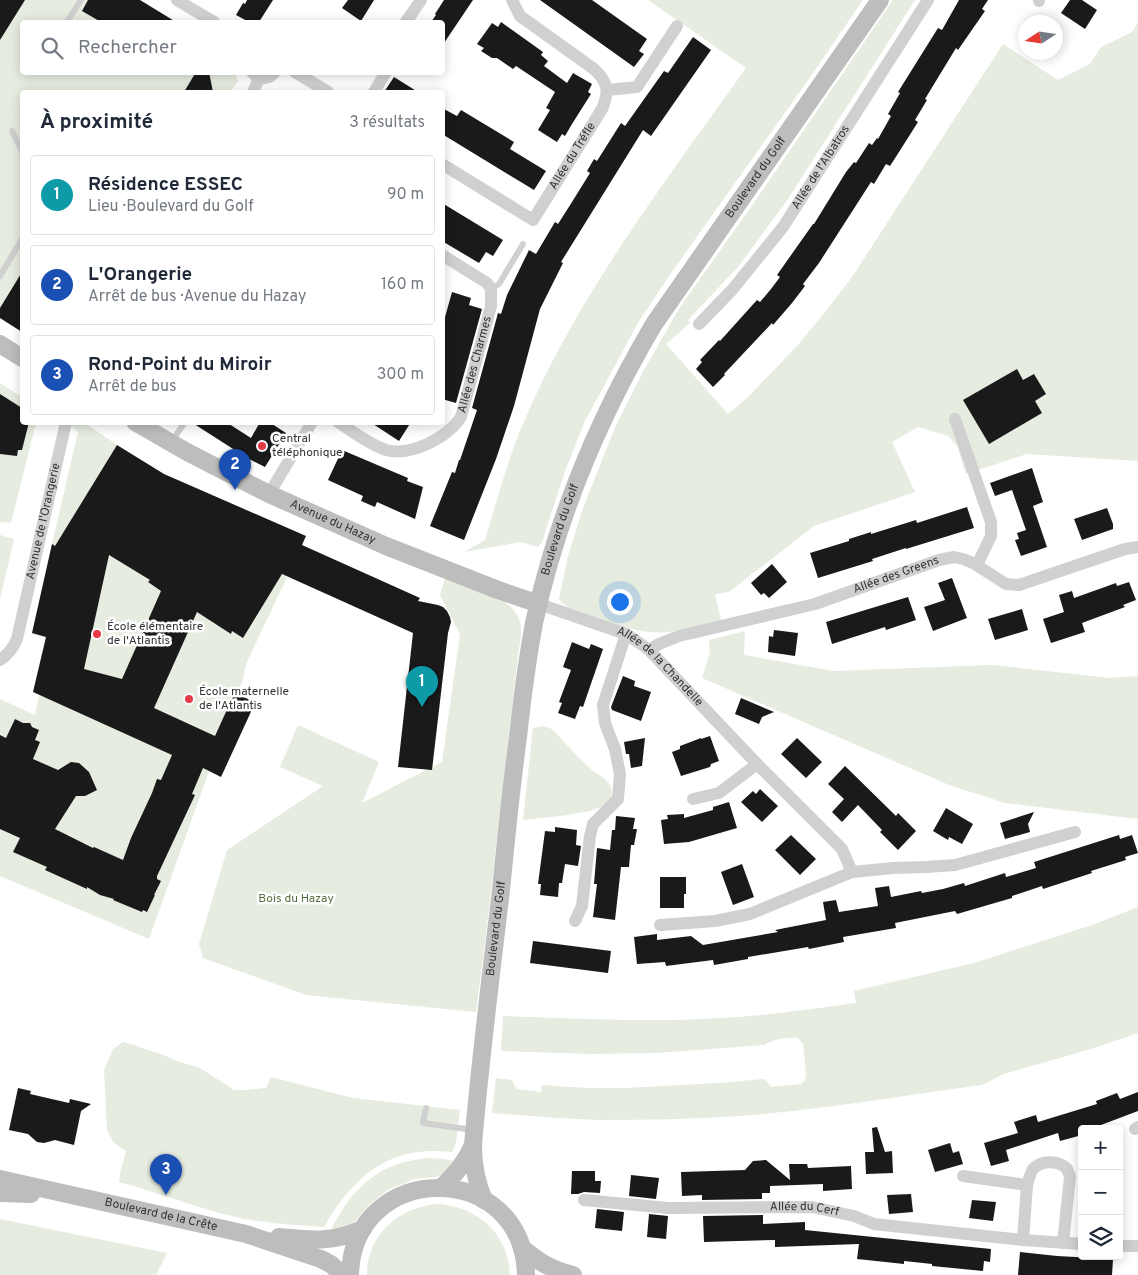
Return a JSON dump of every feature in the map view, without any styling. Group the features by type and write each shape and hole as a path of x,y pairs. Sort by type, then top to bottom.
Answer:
{"main road":[{"name":"Boulevard du Golf","path":"484,1200 476,1177 473,1160 473,1137 520,717 529,654 539,604 555,545 575,486 599,428 638,352 674,293 880,0"},
{"path":"0,344 20,357"},
{"name":"Avenue du Hazay","path":"140,425 187,452 269,494 386,546 539,604"},
{"name":"Boulevard du Golf","path":"442,1187 462,1165 469,1154 473,1137"},
{"name":"Boulevard de la Crête","path":"0,1179 246,1234 321,1259 332,1265 342,1275"},
{"path":"350,1275 353,1253 363,1229 386,1204 401,1195 426,1188 442,1187 464,1191 484,1200 498,1210 510,1224 522,1248 526,1275"},
{"name":"Boulevard de la Crête","path":"0,1193 76,1196"},
{"name":"Boulevard de la Crête","path":"246,1234 303,1240 326,1240 347,1236 363,1229"},
{"path":"522,1248 553,1269 573,1275"}],"street":[{"path":"177,0 211,20"},
{"path":"407,20 421,0"},
{"path":"512,0 520,16 602,76 607,90 637,87 677,26"},
{"name":"Allée de l'Albatros","path":"700,324 732,290 783,227 928,0"},
{"path":"253,90 256,75 264,79 272,75"},
{"path":"300,75 325,90"},
{"path":"375,90 384,75"},
{"name":"Allée du Tréfle","path":"445,166 533,220 602,110 607,90"},
{"path":"445,257 487,283 491,289"},
{"name":"Allée des Charmes","path":"343,425 375,445 387,450 399,451 409,450 437,439 456,425 462,417 484,335 491,306 491,289"},
{"path":"954,419 991,522 990,536 977,565"},
{"name":"Avenue de l'Orangerie","path":"0,660 6,656 14,645 21,622 65,425"},
{"path":"269,494 310,425"},
{"name":"Allée des Greens","path":"649,650 679,636 815,604 939,560 954,557 963,558 1006,584 1019,585 1138,547"},
{"name":"Allée de la Chandelle","path":"539,604 626,634 649,650 757,764 842,849 852,872"},
{"path":"575,921 582,906 593,824 618,799 620,774 615,749 605,724 602,705 626,634"},
{"path":"693,799 719,793 757,764"},
{"path":"660,925 715,921 750,914 852,872 955,865 1075,832"},
{"path":"1023,1240 1029,1176 1034,1168 1051,1162 1067,1169 1070,1177 1063,1243"},
{"path":"963,1176 1027,1185"},
{"name":"Allée du Cerf","path":"584,1200 668,1208 812,1207 854,1216 874,1224 1023,1240 1078,1244"},
{"path":"1123,1246 1138,1246"}],"lane":[{"path":"68,20 81,0"},
{"path":"12,131 20,147"},
{"path":"0,276 20,241"},
{"path":"491,289 498,284 523,244"},
{"path":"171,442 182,425"},
{"path":"426,1108 423,1123 473,1137"}],"green space":[{"path":"0,0 140,0 173,20 20,20 20,75 235,75 238,81 231,90 20,90 20,331 0,318"},
{"path":"648,0 863,0 638,323 585,421 565,471 542,542 538,547 521,542 464,552 485,540 520,431 542,382 567,335 622,244 746,68"},
{"path":"893,0 915,0 788,199 738,267 688,320 690,323 666,344 728,414 748,397 797,346 852,277 1003,44 1018,54 1018,60 1027,60 1058,80 1090,64 1101,47 1132,32 1138,22 1138,461 1027,454 966,474 957,446 948,436 918,427 892,442 915,492 814,526 729,592 715,594 721,620 658,633 618,625 569,607 559,599 568,556 583,508 616,425 644,370 680,307"},
{"path":"0,383 20,396 20,425 36,425 11,523 0,522"},
{"path":"70,425 88,425 117,445 55,546 84,564 99,549 150,580 148,582 198,613 200,611 230,633 232,631 243,638 281,574 287,577 246,664 242,683 149,939 0,876 0,699 35,715 51,639 32,634 78,432"},
{"path":"0,535 14,539 0,599"},
{"name":"Bois du Hazay","path":"445,578 505,602 516,614 521,626 521,639 476,1012 306,995 203,958 199,944 227,850 323,786 280,767 298,725 379,762 362,803 442,762 460,634 440,595"},
{"path":"745,631 744,655 834,671 992,665 1110,678 1138,676 1138,819 1005,803 949,785 702,678 710,652 709,640"},
{"path":"542,726 552,729 582,761 605,779 612,792 611,799 607,805 590,811 568,815 523,820 533,728"},
{"path":"1138,907 1138,1033 1091,1049 1004,1074 982,1085 830,1106 721,1117 598,1120 492,1113 496,1078 512,1080 516,1089 541,1092 542,1085 624,1088 765,1079 771,1087 801,1084 805,1080 806,1073 803,1044 798,1038 780,1039 764,1045 657,1053 592,1054 501,1051 503,1016 666,1020 771,1014 856,1003 854,991 974,963 1092,925"},
{"path":"123,1042 200,1068 234,1090 266,1088 271,1077 353,1098 460,1110 456,1143 452,1152 430,1151 409,1154 391,1159 375,1168 347,1193 324,1227 261,1222 210,1210 119,1182 126,1151 114,1143 107,1130 104,1070 113,1049"},
{"path":"429,1158 457,1162 443,1174 436,1177 415,1179 389,1189 370,1204 353,1224 347,1228 331,1231 342,1210 356,1192 374,1176 399,1164"},
{"path":"438,1204 453,1206 466,1211 489,1225 504,1247 510,1275 367,1275 368,1260 373,1247 379,1235 388,1225 410,1211"},
{"path":"0,1219 167,1253 156,1275 0,1275"}],"building":[{"path":"0,0 25,0 0,40"},
{"path":"88,0 140,0 173,20 98,20 82,11"},
{"path":"247,0 273,0 260,20 245,20 236,15 243,3 245,4"},
{"path":"348,0 374,0 362,20 342,8"},
{"path":"444,0 473,0 445,42 445,20 432,20"},
{"path":"540,0 592,0 647,39 639,51 644,54 634,67"},
{"path":"959,0 988,0 982,9 985,11 958,50 956,48 925,99 927,100 915,120 918,122 899,152 890,166 886,164 874,184 871,182 819,263 803,284 805,286 792,303 713,387 696,369 702,362 700,360 757,300 760,302 780,277 777,275 814,224 846,172 854,162 856,163 869,143 872,145 878,139 891,116 888,114 900,93 898,92 938,28 942,30"},
{"path":"1070,0 1082,0 1097,10 1085,29 1061,13"},
{"path":"501,22 543,52 541,55 548,61 544,66 567,83 573,73 592,84 588,92 591,94 565,136 562,134 557,142 538,130 550,110 546,108 555,92 516,66 513,69 497,58 492,58 481,51 484,48 477,44 492,23 498,27"},
{"path":"693,37 711,50 651,136 643,130 561,262 563,263 540,309 514,406 496,459 464,540 430,526 452,472 455,473 477,410 472,408 498,313 501,314 507,295 529,250 536,254 555,222 558,224 590,173 587,171 594,159 597,161 621,123 625,126 664,71 668,73"},
{"path":"194,75 210,75 213,90 185,90"},
{"path":"394,77 415,90 385,90"},
{"path":"445,110 457,116 461,110 514,142 510,149 546,171 534,190 445,136"},
{"path":"445,205 503,240 493,256 486,252 479,263 445,243"},
{"path":"20,275 20,331 0,318 0,308"},
{"path":"452,292 471,298 469,305 482,309 456,403 445,400 445,317"},
{"path":"1017,369 1023,380 1034,374 1046,394 1035,401 1042,413 989,444 963,400"},
{"path":"0,394 20,407 20,425 28,425 22,450 18,450 17,456 0,454"},
{"path":"196,425 231,425 251,438 258,425 274,425 286,433 265,467"},
{"path":"375,425 409,425 399,441"},
{"path":"117,445 164,474 306,536 302,545 420,598 418,601 443,607 447,611 451,622 448,633 432,770 398,767 413,633 282,574 243,638 232,631 231,634 197,612 154,708 215,736 235,692 255,703 221,777 203,768 192,794 195,795 157,876 157,879 161,881 147,912 143,910 142,912 114,899 100,895 87,887 87,889 45,870 47,867 13,852 20,838 0,829 0,735 6,738 15,719 23,723 30,723 32,727 39,730 35,740 40,742 33,759 58,770 71,762 79,763 89,772 97,790 85,796 76,796 55,829 93,848 123,860 157,779 161,780 172,755 33,692 46,637 32,633 52,544 55,546","holes":["109,555 150,580 148,582 161,591 122,679 84,669"]},
{"path":"342,450 408,478 407,481 423,487 415,519 377,502 375,507 361,501 363,496 328,480"},
{"path":"1032,468 1043,502 1033,506 1047,547 1021,556 1015,540 1019,539 1017,533 1026,530 1012,490 995,496 990,483"},
{"path":"967,507 974,528 906,548 872,559 873,561 818,578 810,553 871,532 871,534 916,520 917,523"},
{"path":"1107,508 1113,529 1082,540 1074,519"},
{"path":"772,564 787,582 769,598 764,593 761,595 751,583"},
{"path":"952,578 967,618 933,631 924,607 945,600 938,583"},
{"path":"1129,582 1136,600 1123,605 1125,607 1082,623 1085,632 1051,643 1043,619 1064,612 1059,595 1072,591 1074,598 1116,583 1117,586"},
{"path":"908,597 916,620 886,630 885,627 832,644 826,622"},
{"path":"1022,609 1028,630 995,640 988,619"},
{"path":"774,630 798,633 795,656 768,652 769,636 773,637"},
{"path":"572,642 589,649 591,644 603,649 583,707 580,706 575,719 558,713 562,703 559,702 571,670 563,667"},
{"path":"623,676 635,681 634,686 651,692 641,721 612,710 611,707"},
{"path":"741,698 774,712 762,717 759,724 735,714"},
{"path":"710,736 719,761 711,764 710,767 681,776 672,752 680,749 680,746"},
{"path":"645,738 642,766 631,768 629,754 626,754 624,742"},
{"path":"797,738 822,762 806,778 781,754"},
{"path":"845,766 896,816 898,813 916,831 898,850 858,805 842,822 832,812 844,799 828,784"},
{"path":"760,789 778,806 762,822 741,802 753,791 756,794"},
{"path":"729,802 737,828 689,842 664,844 661,820 668,819 667,815 684,814 684,818 713,810 713,807"},
{"path":"946,808 973,824 962,844 949,837 948,840 933,831"},
{"path":"1034,812 1028,824 1030,832 1005,839 1000,823"},
{"path":"616,816 635,818 633,829 637,829 634,845 631,845 629,867 621,867 615,920 593,917 597,884 594,884 597,848 610,850 612,830 615,830"},
{"path":"555,827 577,830 576,845 581,846 578,866 565,864 562,883 559,883 558,897 540,895 541,884 538,884 545,831 555,832"},
{"path":"791,835 816,859 800,875 775,850"},
{"path":"1119,835 1120,839 1132,835 1138,853 1125,857 1126,860 1091,871 1092,873 1043,889 1042,886 1012,896 1012,898 957,914 955,911 895,923 896,928 843,937 844,942 809,949 808,947 748,957 748,959 714,965 713,960 666,966 665,962 637,964 634,937 657,934 657,940 691,936 703,945 778,932 775,930 826,920 823,902 836,900 839,912 878,906 875,888 889,886 891,897 943,889 964,883 965,886 1005,873 1006,877 1036,868 1034,862"},
{"path":"742,864 754,897 733,905 721,872"},
{"path":"660,877 686,877 684,908 660,908"},
{"path":"533,941 611,951 608,973 530,963"},
{"path":"18,1088 31,1091 30,1094 69,1103 70,1099 91,1104 81,1111 74,1145 55,1140 44,1143 37,1142 28,1134 9,1130"},
{"path":"1138,1092 1138,1111 1101,1125 1078,1125 1078,1136 1060,1141 1058,1133 1006,1150 1009,1161 991,1166 984,1143 1018,1133 1014,1122 1036,1115 1038,1122 1097,1104 1096,1101 1117,1093 1120,1099"},
{"path":"877,1127 885,1152 892,1151 893,1173 866,1174 865,1152 874,1152 872,1128"},
{"path":"950,1143 953,1153 959,1151 963,1164 935,1172 928,1150"},
{"path":"766,1160 790,1180 789,1164 807,1164 808,1168 851,1166 852,1189 823,1191 823,1184 770,1186 770,1193 762,1193 762,1199 702,1200 702,1195 682,1196 681,1172 745,1170 753,1161"},
{"path":"572,1171 595,1171 595,1181 601,1181 600,1193 584,1192 571,1194"},
{"path":"631,1175 659,1178 656,1199 629,1196"},
{"path":"911,1194 913,1212 889,1214 887,1195"},
{"path":"972,1200 996,1202 993,1221 969,1218"},
{"path":"597,1209 624,1212 622,1231 595,1228"},
{"path":"649,1214 668,1216 666,1239 647,1237"},
{"path":"763,1215 763,1224 805,1222 805,1230 991,1249 990,1262 984,1261 983,1271 904,1261 904,1264 857,1259 859,1244 775,1247 775,1240 704,1242 703,1216"},
{"path":"1020,1252 1078,1257 1078,1260 1113,1260 1112,1275 1018,1275"}],"place":[{"name":"Central téléphonique","path":"262,446"},
{"name":"L'Orangerie","path":"235,490"},
{"name":"École élémentaire de l'Atlantis","path":"97,634"},
{"name":"École maternelle de l'Atlantis","path":"189,699"},
{"name":"Résidence ESSEC","path":"422,707"},
{"name":"Rond-Point du Miroir","path":"166,1195"}]}
